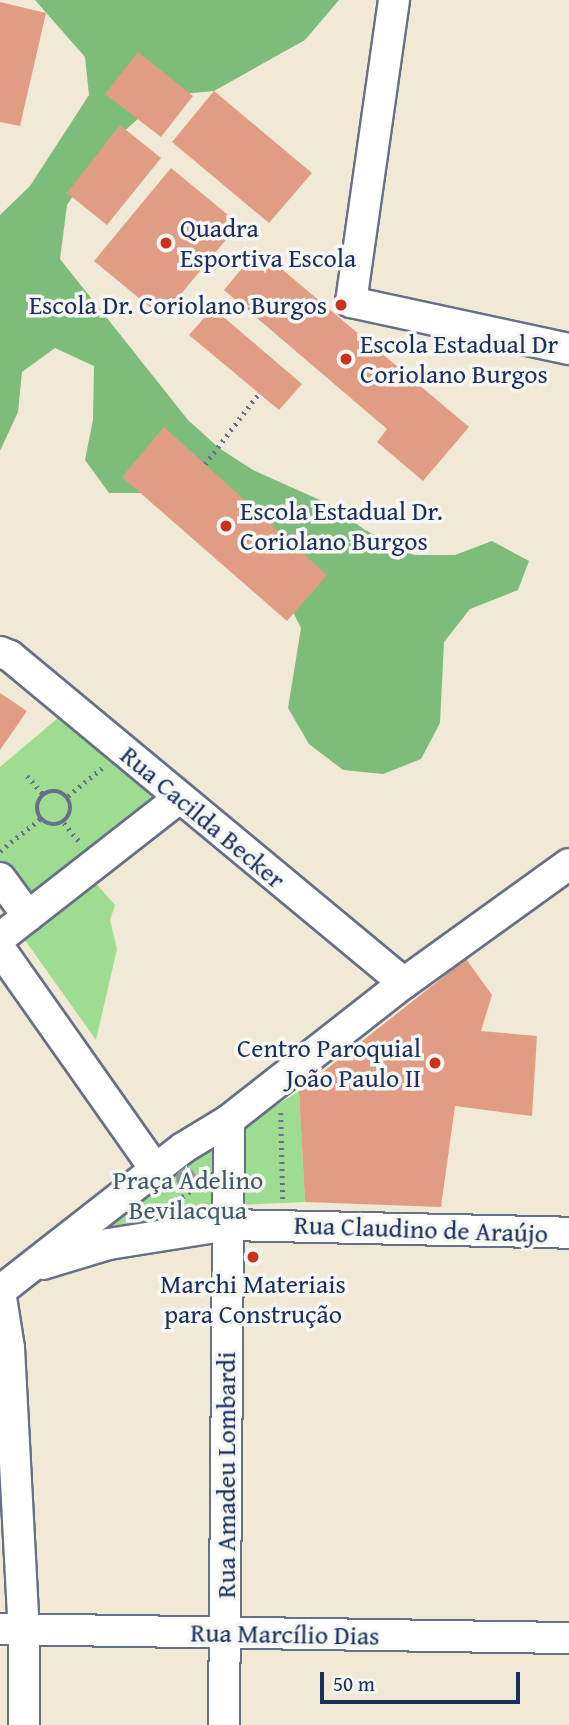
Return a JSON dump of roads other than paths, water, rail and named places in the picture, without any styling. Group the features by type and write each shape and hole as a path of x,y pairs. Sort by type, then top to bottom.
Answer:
{"street":[{"path":"394,0 351,302 569,349"},
{"name":"Rua Cacilda Becker","path":"0,652 404,984"},
{"path":"0,938 179,798"},
{"path":"24,1725 12,1630 9,1348 0,1291 155,1169 229,1119 404,984 569,864"},
{"path":"0,878 28,916"},
{"path":"0,950 155,1169"},
{"path":"228,1225 229,1119"},
{"name":"Rua Claudino de Araújo","path":"26,1269 108,1244 228,1225 283,1224 569,1233"},
{"name":"Rua Amadeu Lombardi","path":"224,1725 228,1225"},
{"name":"Rua Marcílio Dias","path":"12,1630 569,1638"}],"place":[{"name":"Quadra Esportiva Escola","path":"166,243"},
{"name":"Escola Dr. Coriolano Burgos","path":"341,305"},
{"name":"Escola Estadual Dr Coriolano Burgos","path":"346,359"},
{"name":"Escola Estadual Dr. Coriolano Burgos","path":"226,526"},
{"name":"Centro Paroquial João Paulo II","path":"435,1063"},
{"name":"Marchi Materiais para Construção","path":"253,1257"}],"park label":[{"name":"Praça Adelino Bevilacqua","path":"188,1195"}]}
